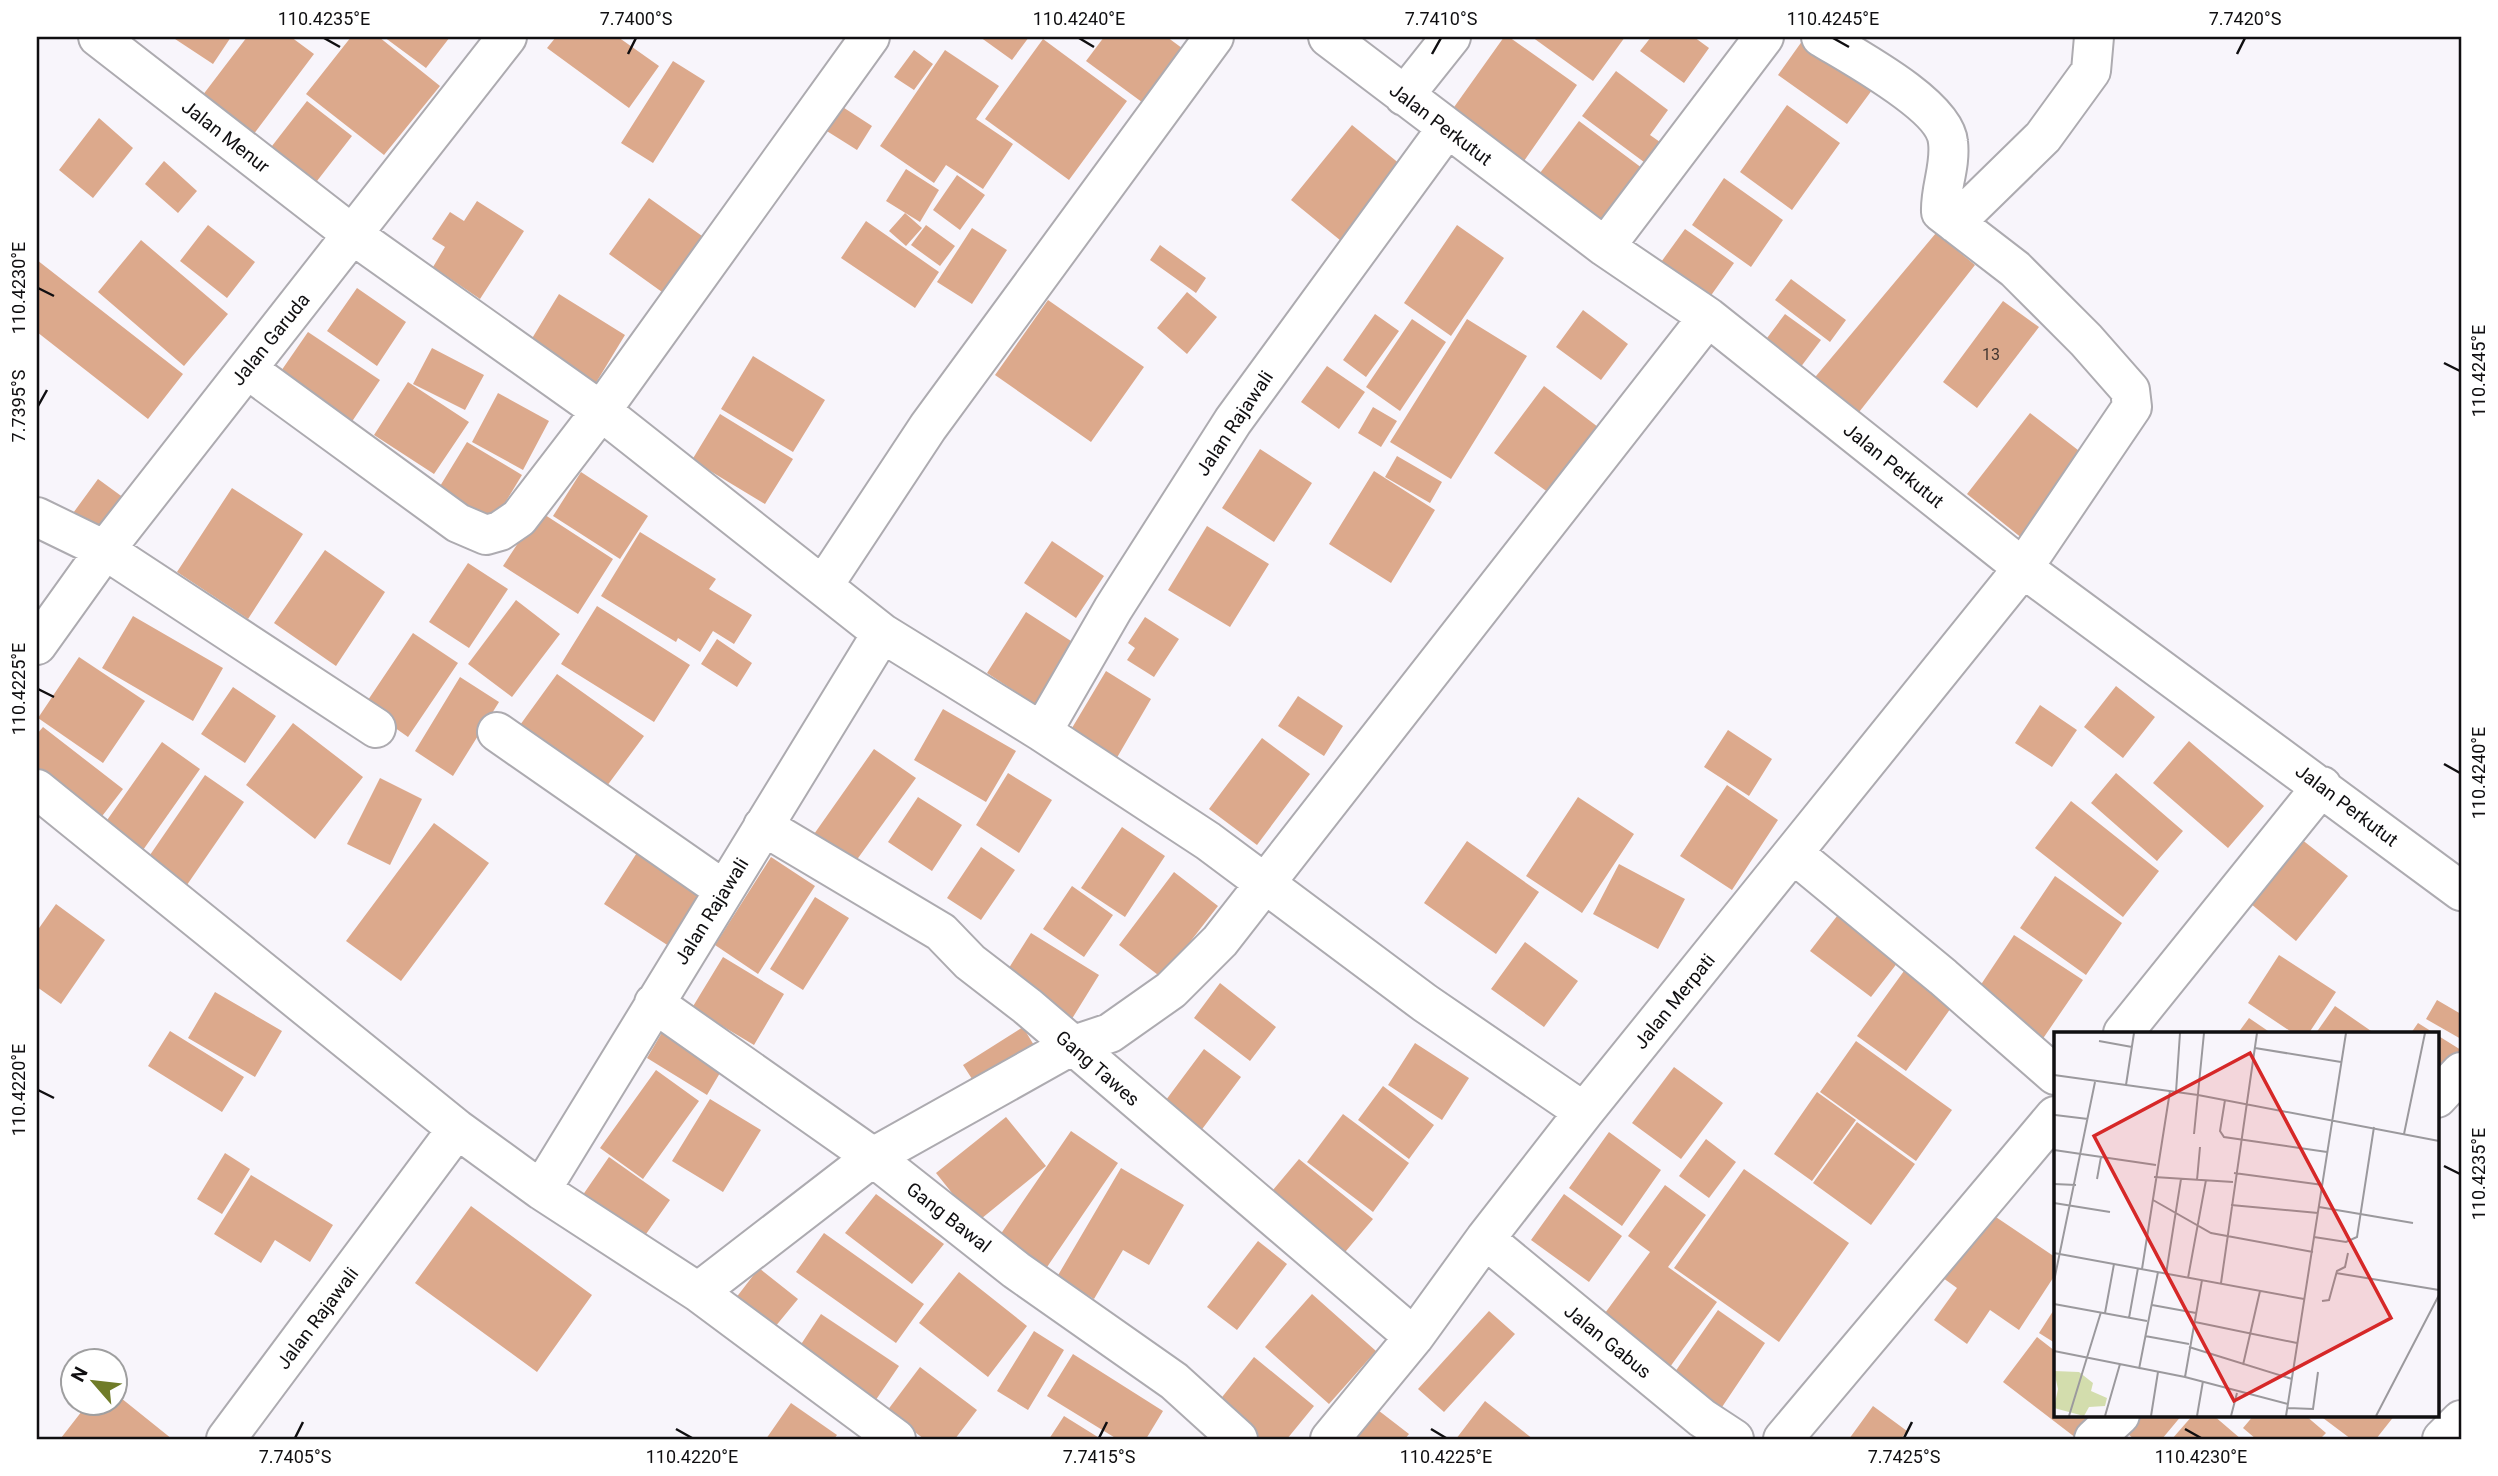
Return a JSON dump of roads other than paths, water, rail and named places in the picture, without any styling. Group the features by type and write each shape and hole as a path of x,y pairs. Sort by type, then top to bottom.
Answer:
{"street":[{"name":"Jalan Menur","path":"99,37 353,235 601,411 882,633 1042,732 1208,841 1425,1003 1584,1112"},
{"name":"Jalan Garuda","path":"37,645 105,550 507,37"},
{"path":"247,369 457,523 486,536 500,531 519,518 601,411 870,37"},
{"path":"824,586 928,427 1214,37"},
{"name":"Jalan Perkutut","path":"1328,37 1605,247 1708,317 2023,568 2461,891"},
{"path":"1404,96 1451,37"},
{"path":"1605,247 1764,37"},
{"path":"1821,37 1927,105 1948,138 1949,164 1940,191 1941,212 1955,223 2043,136 2091,71 2094,37"},
{"name":"Jalan Rajawali","path":"1042,732 1113,608 1233,421 1447,128"},
{"name":"Jalan Merpati","path":"1330,1439 1414,1337 1485,1239 1584,1112 2023,568 2111,443 2132,407 2130,390 2015,269 1955,223"},
{"path":"698,1292 873,1157 1071,1046 1110,1033 1171,990 1220,942 1708,317"},
{"path":"37,517 105,550 376,728"},
{"name":"Jalan Rajawali","path":"541,1189 882,633"},
{"path":"497,732 724,890"},
{"path":"2124,1032 2322,786"},
{"path":"37,789 457,1129 541,1189 698,1292 896,1439"},
{"name":"Gang Tawes","path":"763,825 941,932 970,962 1027,1006 1414,1337"},
{"path":"1794,854 1943,977 2054,1074"},
{"name":"Gang Bawal","path":"654,1003 873,1157 1016,1270 1174,1381 1238,1439"},
{"path":"2438,1097 2461,1072"},
{"path":"1783,1439 2054,1117"},
{"name":"Jalan Rajawali","path":"226,1439 457,1129"},
{"name":"Jalan Gabus","path":"1485,1239 1693,1428 1734,1439"},
{"path":"2094,1439 2119,1416"}]}
